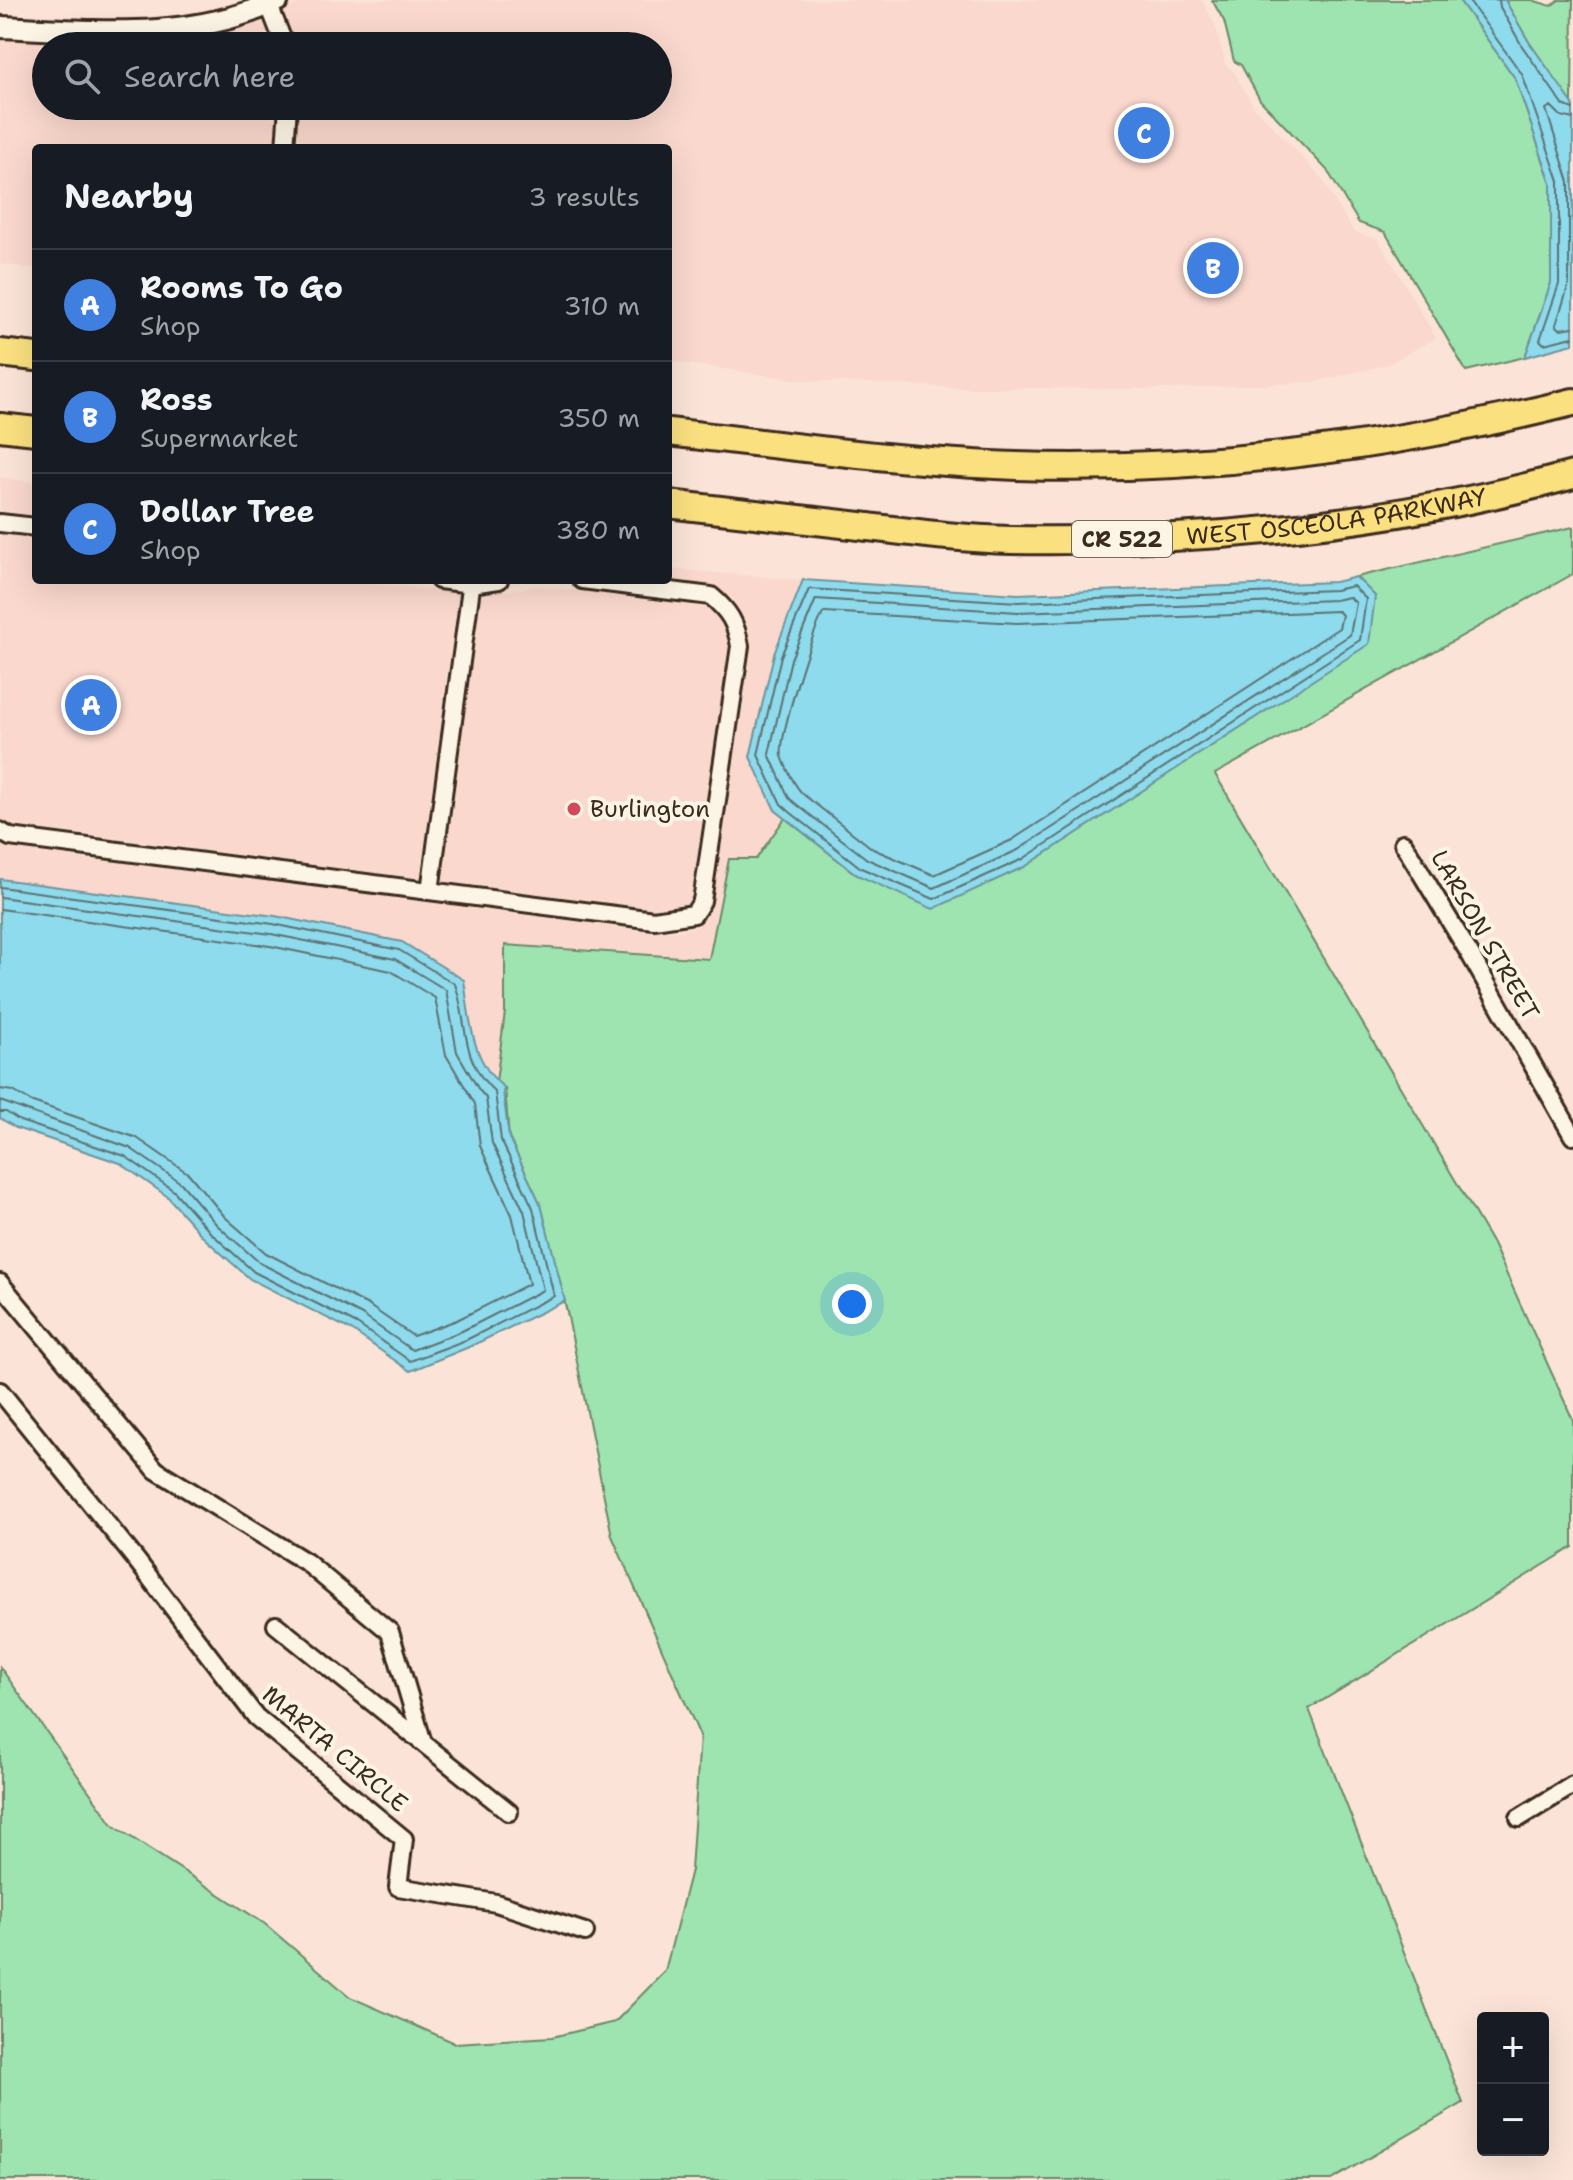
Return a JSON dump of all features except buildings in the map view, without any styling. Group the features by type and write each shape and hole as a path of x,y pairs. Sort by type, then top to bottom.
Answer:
{"main road":[{"path":"0,353 32,357"},
{"path":"672,432 904,458 1017,466 1114,466 1201,463 1307,454 1401,440 1573,402"},
{"path":"0,427 32,431"},
{"name":"WEST OSCEOLA PARKWAY","path":"672,504 1008,540 1128,539 1241,533 1335,523 1438,508 1573,475"}],"street":[{"path":"0,27 162,30 203,24 271,2 281,32"},
{"path":"285,144 287,120"},
{"path":"0,523 32,527"},
{"path":"430,891 472,584"},
{"path":"0,831 10,837 654,920 694,914 702,901 740,646 736,626 727,609 711,596 614,584"},
{"name":"LARSON STREET","path":"1403,843 1573,1136"},
{"path":"0,1283 156,1470 306,1562 390,1632 423,1743"},
{"name":"MARTA CIRCLE","path":"0,1391 137,1561 256,1717 404,1839 398,1887 496,1903 585,1932"},
{"path":"276,1625 509,1812"},
{"path":"1519,1818 1573,1785"}],"shaded area":[{"path":"305,0 1202,0 1215,24 1226,65 1234,72 1254,107 1320,176 1353,231 1379,240 1436,338 1389,364 1314,382 1175,389 963,388 799,380 672,362 672,144 296,144 298,120 672,120 672,32 291,32 283,11"},
{"path":"263,19 268,32 218,32"},
{"path":"0,39 32,40 32,120 276,120 273,144 32,144 32,268 0,264"},
{"path":"0,477 32,482 32,515 0,511"},
{"path":"0,534 32,538 32,584 382,584 458,594 420,878 12,825 0,819"},
{"path":"672,569 803,580 774,654 775,810 785,818 756,859 729,860 709,959 505,945 505,1012 496,1082 474,1047 464,980 402,942 275,916 0,879 0,844 10,849 654,932 698,926 713,904 751,649 746,621 733,599 711,585 672,580"},
{"name":"Burlington","path":"538,586 707,608 718,616 726,630 729,645 691,896 687,903 653,908 443,881 481,595"}],"green space":[{"path":"1212,0 1459,0 1515,78 1551,183 1551,283 1525,357 1466,371 1385,232 1359,223 1327,170 1260,100 1241,65 1234,61 1224,21"},
{"path":"1532,0 1551,6 1559,0 1573,0 1572,104 1529,42 1506,2"},
{"path":"1573,527 1573,574 1215,774 1493,1244 1573,1420 1573,1547 1309,1709 1463,2103 1331,2180 0,2180 0,1667 114,1826 265,1924 350,1997 455,2043 552,2037 615,2022 665,1971 691,1870 700,1736 612,1536 567,1312 541,1205 509,1138 505,1088 496,1082 505,1012 505,945 709,959 729,859 756,859 785,818 857,875 1375,596 1356,577"}],"water":[{"path":"1459,0 1508,0 1506,2 1529,42 1573,104 1573,344 1525,357 1551,283 1551,183 1515,78"},
{"path":"1356,577 1375,596 1369,644 1026,866 933,909 857,875 775,810 750,757 774,654 803,580 1018,594 1335,582"},
{"path":"0,879 275,916 402,942 464,980 474,1039 485,1066 505,1088 509,1138 541,1205 565,1301 469,1347 410,1371 353,1331 250,1279 204,1238 168,1197 120,1163 16,1128 0,1118"}],"place":[{"name":"Dollar Tree","path":"1144,133"},
{"name":"Ross","path":"1213,268"},
{"name":"Rooms To Go","path":"91,705"},
{"name":"Burlington","path":"574,809"}]}
